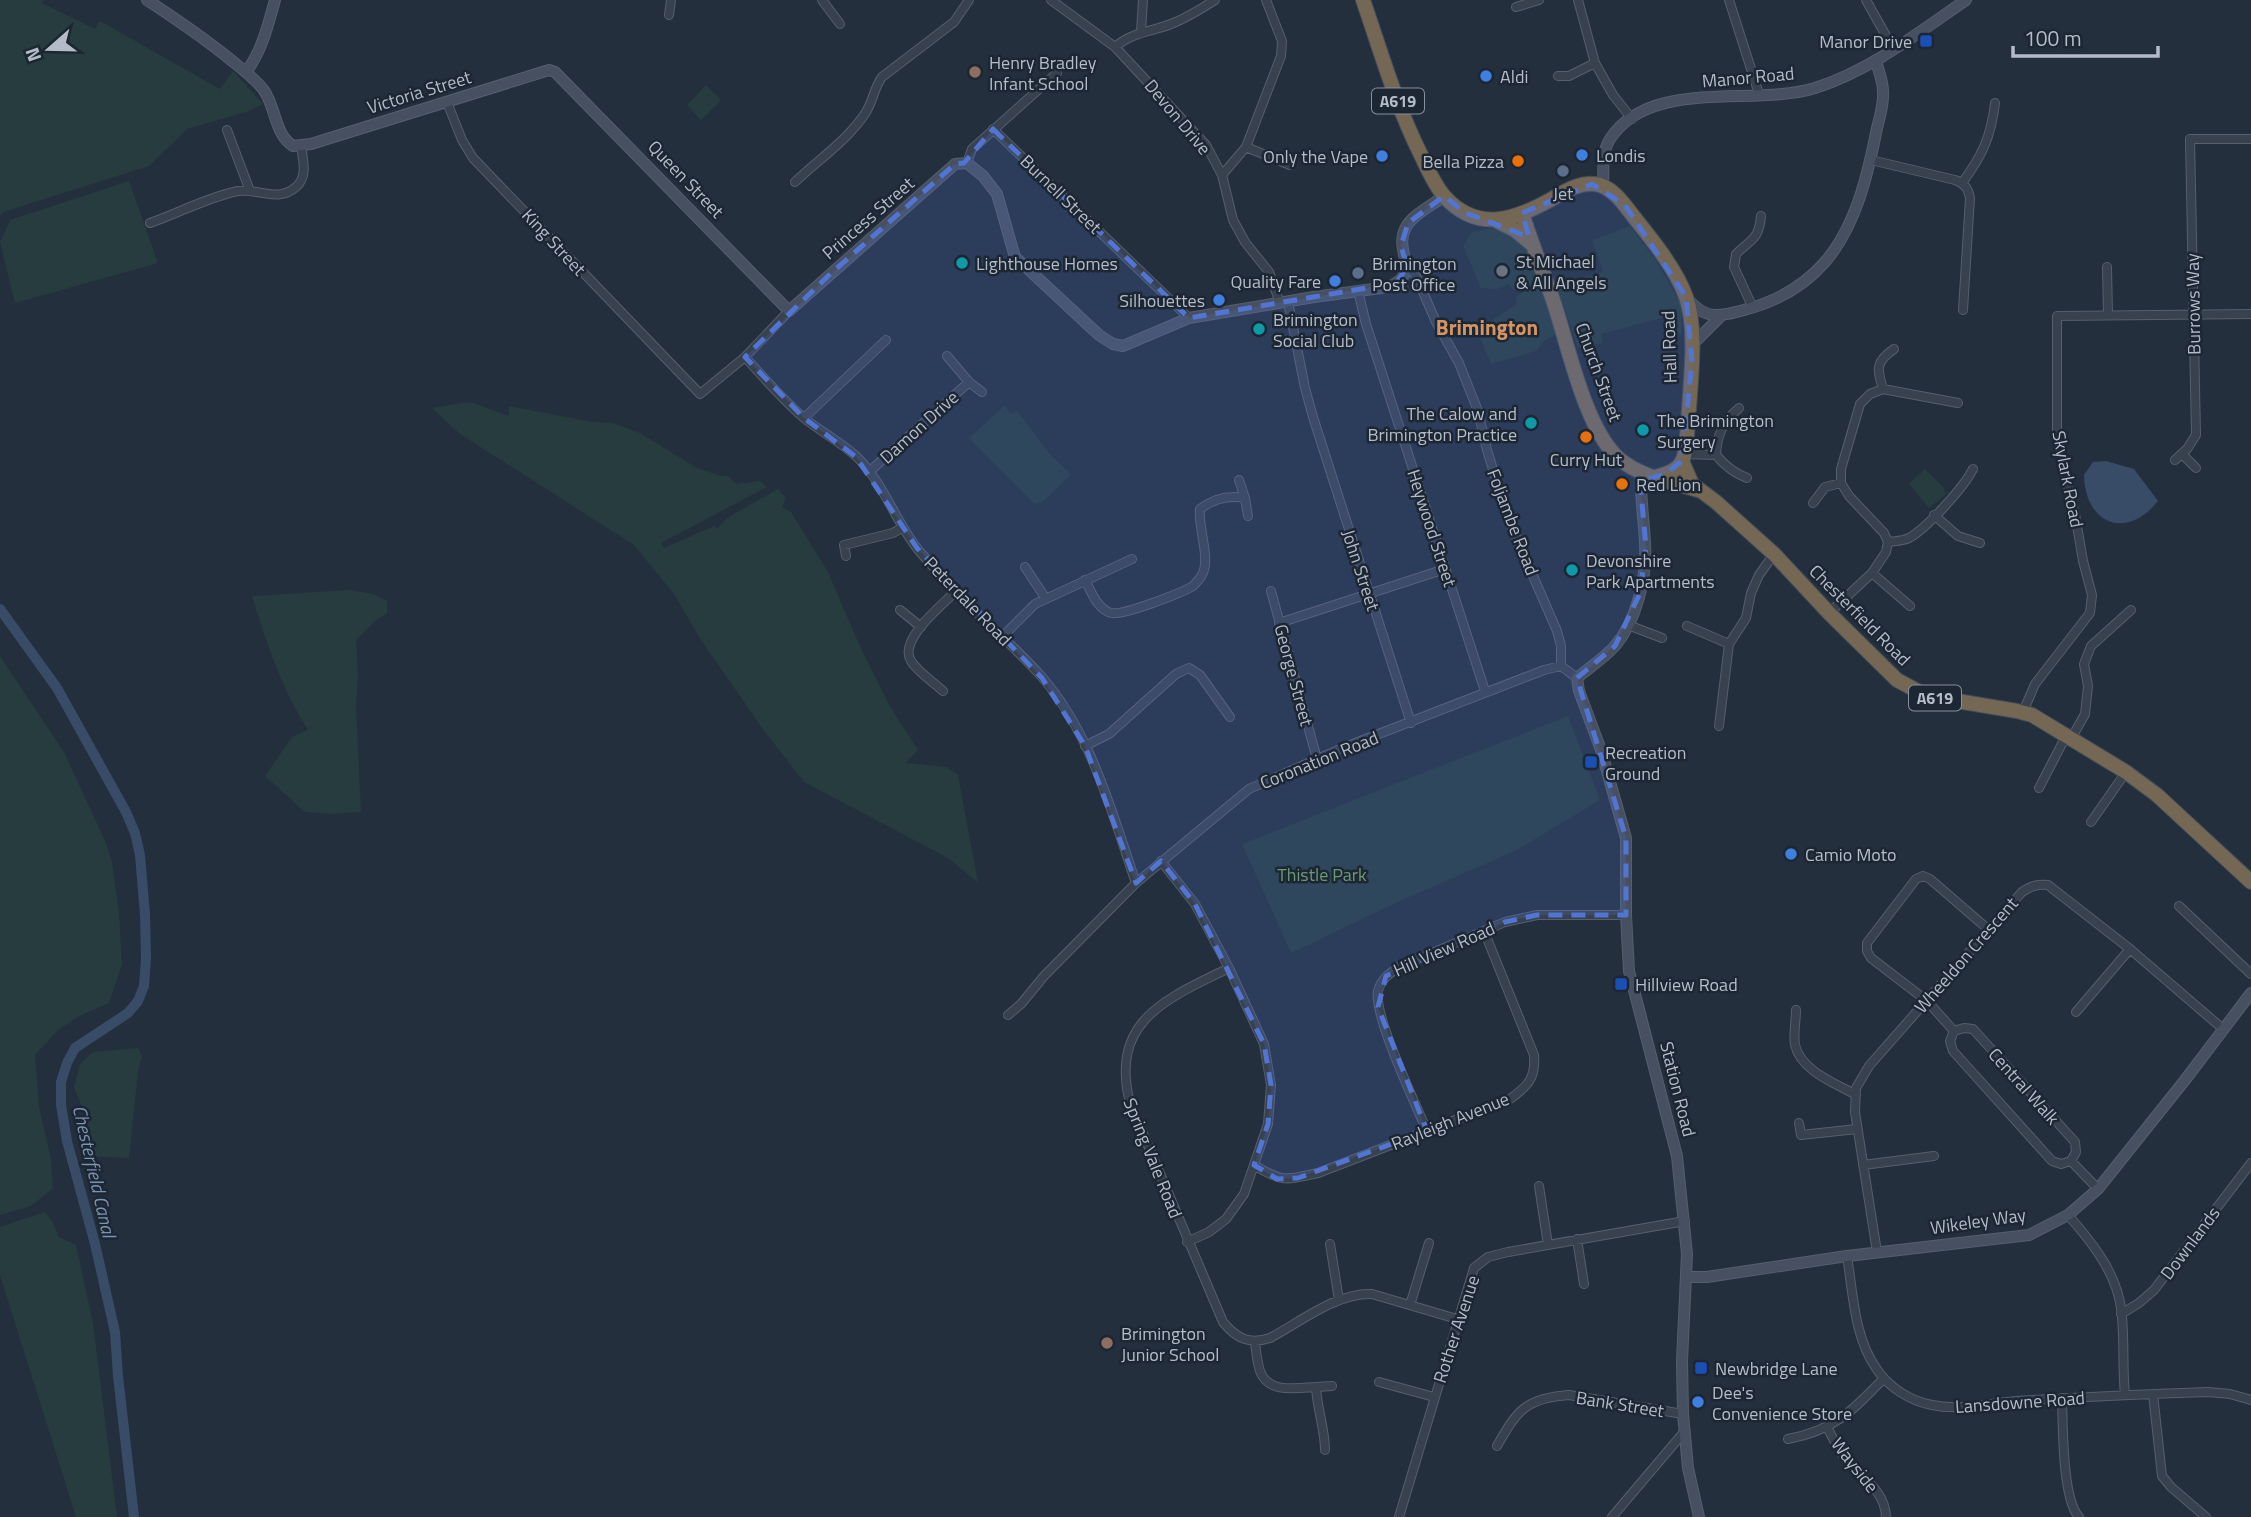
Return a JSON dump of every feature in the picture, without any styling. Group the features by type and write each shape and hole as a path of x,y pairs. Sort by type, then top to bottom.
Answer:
{"highway":[{"name":"A619","path":"1363,0 1407,127 1444,196 1466,213 1486,220 1497,220 1534,245"},
{"path":"1497,220 1522,213 1578,186 1603,186"},
{"name":"Hall Road","path":"1603,186 1616,195 1651,239 1686,297 1690,312 1692,346 1683,458"},
{"name":"Church Street","path":"1522,213 1583,393 1600,433 1616,455 1648,475 1699,490"},
{"path":"1648,475 1674,470 1683,458"},
{"name":"Chesterfield Road","path":"1683,458 1692,484 1774,554 1897,680 1927,696 2032,715 2126,772 2157,795 2251,882"}],"street":[{"path":"146,0 195,31 263,89 285,138 297,146 304,170 302,180 296,187 278,195 239,191 150,223"},
{"path":"246,72 260,49 275,0"},
{"path":"670,15 671,0"},
{"path":"822,0 840,24"},
{"path":"795,182 857,124 867,110 882,77 954,22 970,0"},
{"name":"Devon Drive","path":"1051,0 1115,47 1206,145 1222,175 1233,220 1245,242 1269,272 1284,303"},
{"path":"1142,32 1143,0"},
{"path":"1115,47 1133,34 1169,25 1215,0"},
{"path":"1222,175 1246,147 1281,56 1282,41 1266,0"},
{"path":"1516,7 1539,0"},
{"path":"1578,0 1595,63 1613,95 1632,119"},
{"path":"1730,0 1759,94"},
{"path":"1866,0 1894,50"},
{"name":"Manor Road","path":"1603,186 1604,156 1609,140 1622,125 1644,111 1660,104 1783,94 1811,89 1854,72 1894,50 1966,0"},
{"path":"1686,297 1701,311 1721,316 1753,308 1796,287 1825,262 1850,221 1871,160 1883,91 1876,60"},
{"path":"1558,76 1576,73 1595,63"},
{"name":"Victoria Street","path":"297,146 549,70 555,72"},
{"name":"Queen Street","path":"555,72 789,311"},
{"name":"Princess Street","path":"700,394 745,357 789,311 954,164 967,163 972,149 1057,73"},
{"name":"King Street","path":"447,102 462,140 473,158 700,394"},
{"path":"1962,183 1981,156 1992,129 1995,103"},
{"name":"Burnell Street","path":"993,129 1188,318"},
{"path":"227,130 250,191"},
{"name":"Burrows Way","path":"2196,468 2178,457 2196,435 2190,139 2251,139"},
{"path":"1246,147 1290,165"},
{"path":"1871,160 1962,183 1968,189 1970,198 1963,310"},
{"path":"967,163 983,176 997,194 1015,257 1100,335 1113,344 1123,346 1188,318 1388,287 1402,278 1407,267 1401,246 1408,223 1444,196"},
{"path":"179,213 183,224"},
{"path":"1753,308 1734,267 1736,254 1756,238 1760,230 1761,216"},
{"name":"Foljambe Road","path":"1407,267 1416,276 1436,322 1460,363 1478,411 1486,450 1509,520 1557,631 1561,646 1561,666"},
{"path":"2107,267 2108,315"},
{"name":"Heywood Street","path":"1358,291 1366,324 1485,691"},
{"name":"John Street","path":"1284,303 1312,417 1411,723"},
{"name":"Skylark Road","path":"2023,712 2035,684 2090,613 2092,595 2057,432 2057,316 2251,314"},
{"path":"1692,346 1721,316"},
{"path":"804,418 886,340"},
{"path":"1883,389 1878,371 1882,357 1894,349"},
{"name":"Damon Drive","path":"947,356 969,382 982,392"},
{"name":"Peterdale Road","path":"745,357 804,418 856,457 870,471 918,548 955,592 1042,678 1069,715 1085,746 1106,794 1136,883"},
{"name":"Damon Drive","path":"870,471 969,382"},
{"path":"1829,613 1872,573 1886,552 1888,542 1884,533 1849,496 1841,482 1841,468 1860,404 1870,394 1883,389 1958,403"},
{"path":"1740,408 1721,427 1716,455 1736,474 1747,478"},
{"path":"1683,458 1716,455"},
{"path":"1888,542 1908,538 1966,482 1972,469"},
{"path":"1561,666 1577,678 1615,646 1628,625 1644,573 1648,475"},
{"path":"1239,480 1248,516"},
{"path":"1813,503 1825,487 1841,482"},
{"path":"1085,580 1098,603 1110,613 1128,612 1194,585 1203,573 1205,558 1200,509 1209,502 1233,496 1245,498"},
{"path":"1934,515 1958,536 1980,544"},
{"path":"846,556 844,545 893,533 903,527"},
{"path":"1719,726 1729,645 1746,618 1751,593 1759,575 1774,554"},
{"path":"1002,637 1035,604 1132,559"},
{"path":"1025,567 1046,599"},
{"path":"1279,623 1445,569"},
{"path":"1872,573 1910,606"},
{"name":"George Street","path":"1271,591 1317,759"},
{"path":"943,691 911,662 907,652 911,639 955,592"},
{"path":"900,610 921,628"},
{"path":"2039,788 2068,737 2085,714 2088,686 2084,664 2091,646 2131,610"},
{"path":"1628,625 1662,638"},
{"path":"1688,626 1729,645"},
{"name":"Coronation Road","path":"1009,1014 1136,883 1249,789 1485,691 1561,666"},
{"path":"1085,746 1109,734 1176,674 1189,668 1200,675 1230,717"},
{"name":"Station Road","path":"1577,678 1579,691 1614,788 1626,838 1629,971 1677,1156 1685,1221 1687,1278 1682,1361 1684,1432 1688,1468 1699,1517"},
{"path":"2091,822 2126,772"},
{"path":"1161,861 1195,904 1229,968 1264,1044 1271,1085 1268,1124 1244,1194 1226,1219 1209,1232 1188,1242"},
{"name":"Central Walk","path":"1954,1031 1927,1001 1871,958 1867,943 1916,879 1923,876 1930,879 1989,930"},
{"name":"Wheeldon Crescent","path":"1877,1252 1857,1129 1856,1087 1869,1066 2022,892 2037,884 2048,885 2130,949 2223,1029"},
{"path":"2179,906 2251,974"},
{"name":"Hill View Road","path":"1427,1131 1378,1007 1378,991 1386,975 1505,922 1537,915 1626,915"},
{"name":"Rayleigh Avenue","path":"1254,1165 1277,1179 1318,1173 1510,1099 1522,1091 1531,1080 1535,1069 1534,1055 1484,931"},
{"path":"2076,1012 2130,949"},
{"name":"Spring Vale Road","path":"1229,968 1177,994 1157,1007 1144,1020 1132,1038 1125,1058 1124,1081 1129,1103 1223,1322 1232,1333 1255,1342"},
{"name":"Wikeley Way","path":"1687,1278 1707,1278 1847,1256 2029,1235 2068,1215 2098,1189 2251,993"},
{"path":"1796,1010 1795,1045 1802,1059 1810,1068 1856,1095"},
{"name":"Central Walk","path":"1973,1028 2075,1142 2076,1152 2071,1161 2061,1164 2052,1161 1953,1051 1950,1041 1954,1031 1973,1028"},
{"path":"1799,1123 1801,1135 1857,1129"},
{"path":"1863,1165 1934,1156"},
{"name":"Central Walk","path":"2071,1161 2098,1189"},
{"name":"Downlands","path":"2121,1314 2154,1290 2251,1163"},
{"path":"1539,1186 1548,1245"},
{"path":"2068,1215 2099,1253 2112,1277 2121,1314 2125,1395"},
{"name":"Rother Avenue","path":"1399,1517 1474,1268 1488,1256 1685,1221"},
{"path":"1577,1239 1584,1284"},
{"path":"1410,1305 1429,1243"},
{"path":"1330,1244 1339,1300"},
{"name":"Lansdowne Road","path":"1847,1256 1865,1349 1884,1378 1895,1389 1915,1400 1952,1407 2062,1398 2208,1392 2231,1394 2251,1400"},
{"path":"1332,1386 1283,1389 1269,1383 1260,1371 1255,1342 1270,1338 1339,1300 1359,1293 1372,1294 1457,1319"},
{"name":"Wayside","path":"1788,1439 1810,1435 1838,1422 1884,1378"},
{"path":"1379,1382 1434,1397"},
{"path":"1316,1387 1319,1416 1325,1432 1325,1450"},
{"path":"2153,1394 2162,1476 2206,1517"},
{"name":"Bank Street","path":"1497,1446 1514,1417 1524,1407 1552,1396 1569,1395 1683,1414"},
{"path":"2062,1398 2068,1493 2079,1517"},
{"name":"Wayside","path":"1827,1427 1843,1455 1876,1489 1884,1502 1886,1517"},
{"path":"1612,1517 1684,1432"}],"highlighted area":[{"path":"993,129 1189,318 1396,283 1407,267 1401,246 1408,223 1444,196 1466,213 1529,237 1522,213 1592,184 1625,205 1686,297 1692,361 1682,461 1665,474 1640,481 1646,547 1640,593 1615,646 1577,678 1626,838 1626,915 1537,915 1505,922 1386,976 1378,1007 1427,1131 1298,1178 1277,1179 1254,1165 1268,1124 1271,1085 1264,1044 1195,904 1161,861 1136,883 1085,746 1042,678 917,548 856,457 804,418 745,357 828,276 955,164 964,163"}],"green space":[{"path":"0,0 43,0 42,3 95,29 100,21 220,89 233,71 263,104 249,111 187,129 149,166 3,212 0,216"},
{"path":"706,85 721,100 701,120 687,105"},
{"path":"129,181 158,263 15,303 0,242 10,220"},
{"path":"1630,226 1657,262 1681,304 1682,334 1667,334 1665,317 1601,334 1603,343 1578,348 1558,290 1572,281 1603,272 1592,240"},
{"path":"1492,228 1506,230 1528,242 1540,280 1513,290 1509,284 1498,289 1481,288 1463,246 1472,232"},
{"path":"1541,284 1557,334 1545,340 1536,351 1491,364 1479,335 1491,321 1517,304 1516,296"},
{"path":"470,402 509,416 509,406 592,422 613,423 640,433 697,468 728,476 737,484 760,481 767,487 661,543 664,548 714,526 717,529 727,518 778,489 786,498 782,507 791,512 828,572 889,705 918,750 906,763 947,767 958,775 978,883 948,858 804,782 762,728 699,637 674,594 634,545 460,434 432,408"},
{"path":"1004,406 1011,414 1017,411 1050,454 1071,474 1044,501 1035,504 969,438"},
{"path":"1925,469 1943,487 1946,494 1929,508 1909,484"},
{"path":"351,590 373,594 387,601 387,613 356,640 361,812 305,812 265,776 292,737 308,730 283,682 252,596"},
{"path":"0,656 64,752 106,843 112,862 119,913 122,964 109,1003 79,1016 58,1030 35,1055 39,1107 51,1159 53,1188 31,1206 0,1215"},
{"name":"Thistle Park","path":"1568,716 1600,800 1517,850 1400,901 1291,953 1242,844"},
{"path":"138,1048 142,1056 129,1158 89,1156 86,1117 74,1087 80,1064 93,1052"},
{"path":"45,1212 59,1237 76,1245 93,1323 117,1517 76,1517 0,1275 0,1227"}],"water":[{"path":"2106,461 2134,469 2158,501 2133,521 2109,521 2099,515 2091,505 2084,475 2093,462"}],"waterway":[{"name":"Chesterfield Canal","path":"0,609 57,688 126,812 140,855 145,914 144,986 138,1001 128,1013 75,1048 61,1082 61,1105 67,1141 115,1332 134,1517"}],"place":[{"name":"Manor Drive","path":"1926,41"},
{"name":"Henry Bradley Infant School","path":"975,72"},
{"name":"Aldi","path":"1486,76"},
{"name":"Londis","path":"1582,155"},
{"name":"Only the Vape","path":"1382,156"},
{"name":"Bella Pizza","path":"1518,161"},
{"name":"Jet","path":"1563,171"},
{"name":"Lighthouse Homes","path":"962,263"},
{"name":"St Michael & All Angels","path":"1502,271"},
{"name":"Brimington Post Office","path":"1358,273"},
{"name":"Quality Fare","path":"1335,281"},
{"name":"Silhouettes","path":"1219,300"},
{"name":"Brimington Social Club","path":"1259,329"},
{"name":"The Calow and Brimington Practice","path":"1531,423"},
{"name":"The Brimington Surgery","path":"1643,430"},
{"name":"Curry Hut","path":"1586,437"},
{"name":"Red Lion","path":"1622,484"},
{"name":"Devonshire Park Apartments","path":"1572,570"},
{"name":"Recreation Ground","path":"1591,762"},
{"name":"Camio Moto","path":"1791,854"},
{"name":"Hillview Road","path":"1621,984"},
{"name":"Brimington Junior School","path":"1107,1343"},
{"name":"Newbridge Lane","path":"1701,1368"},
{"name":"Dee's Convenience Store","path":"1698,1402"}],"district":[{"name":"Brimington","path":"1487,327"}]}
